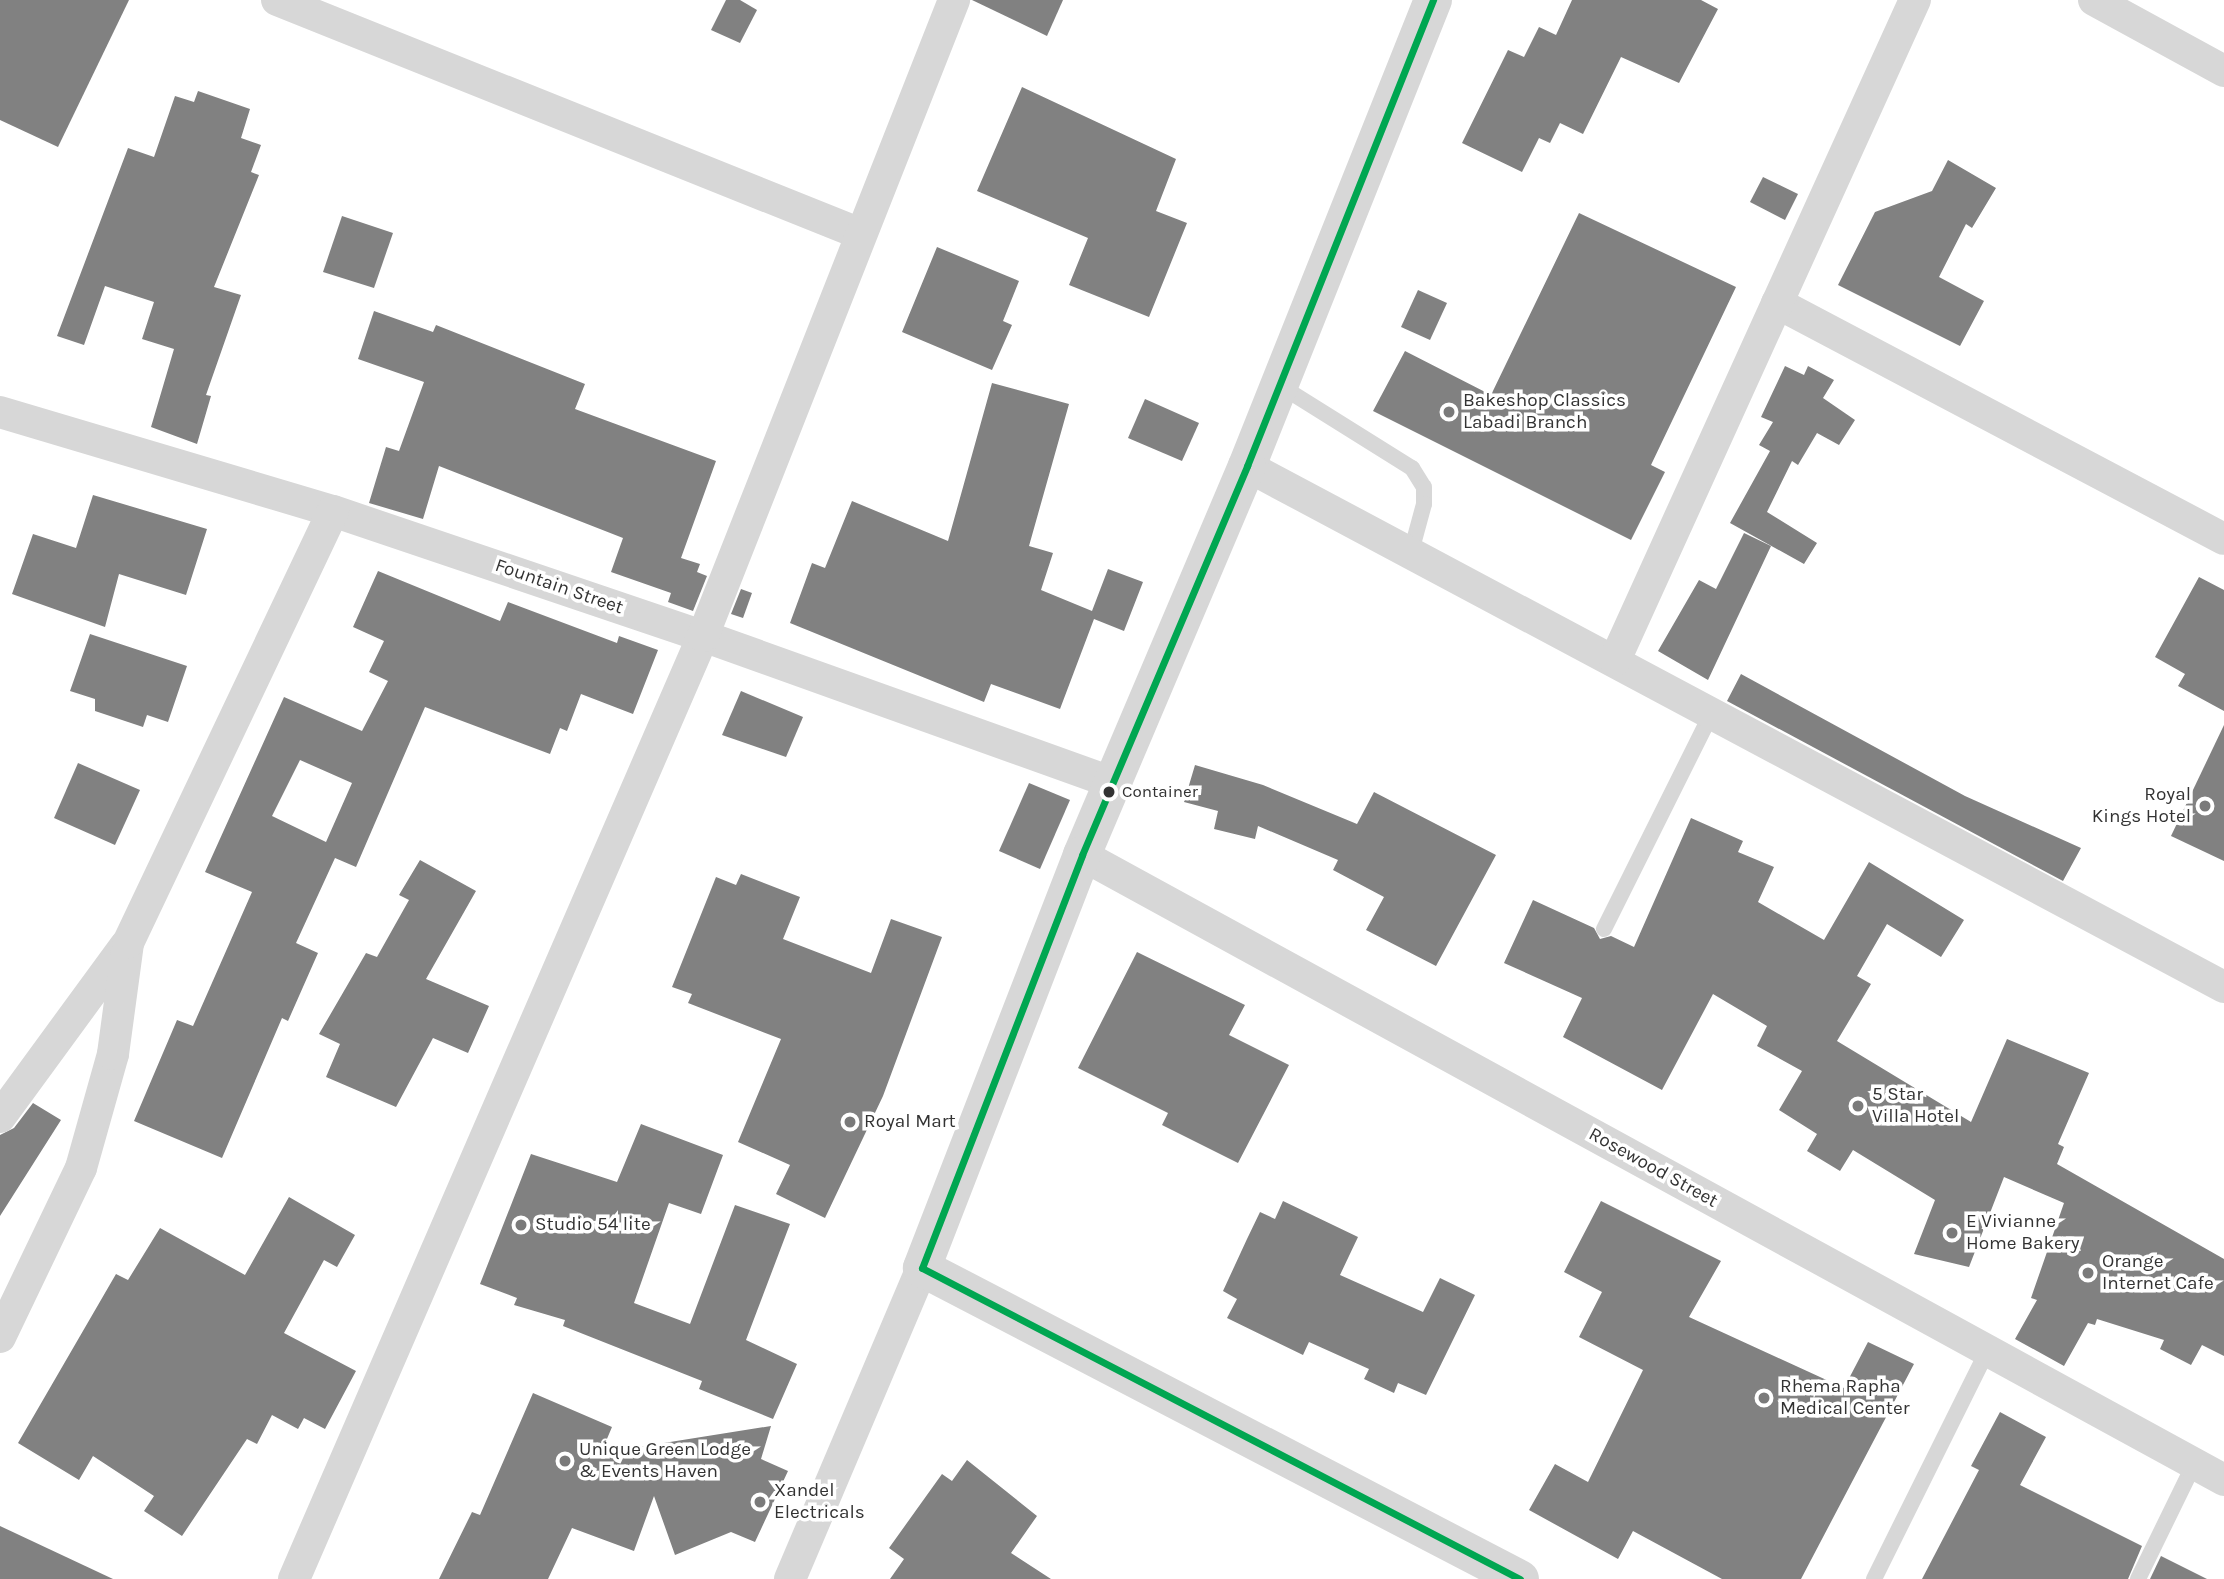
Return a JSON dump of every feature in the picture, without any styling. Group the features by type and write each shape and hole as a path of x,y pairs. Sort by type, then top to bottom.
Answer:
{"street":[{"path":"277,0 861,233"},
{"path":"294,1579 703,636 954,0"},
{"path":"790,1579 922,1268 1111,782 1247,466 1433,0"},
{"path":"1615,660 1915,0"},
{"path":"2094,0 2224,71"},
{"path":"1777,303 2224,539"},
{"name":"Fountain Street","path":"0,412 333,511 703,636 1111,782"},
{"path":"1247,466 2224,987"},
{"path":"0,1117 128,943 333,511"},
{"name":"Rosewood Street","path":"1082,855 2224,1480"},
{"path":"0,1337 81,1168 113,1054 128,943"},
{"path":"922,1268 1520,1579"}],"lane":[{"path":"1279,385 1412,468 1424,487 1424,504 1410,552"},
{"path":"1604,929 1712,712"},
{"path":"1874,1579 1987,1351"},
{"path":"2138,1579 2194,1464"}],"building":[{"path":"0,0 129,0 58,147 0,120"},
{"path":"726,0 740,0 757,10 740,43 711,30"},
{"path":"972,0 1063,0 1047,36"},
{"path":"1572,0 1701,0 1718,9 1679,83 1621,57 1583,134 1560,123 1550,143 1539,138 1522,172 1462,143 1508,50 1524,57 1539,27 1556,35"},
{"path":"1022,87 1176,159 1156,211 1187,223 1149,317 1069,285 1088,238 977,191"},
{"path":"198,91 250,109 241,138 261,145 251,172 259,175 214,287 241,295 206,395 211,396 197,444 151,427 174,349 142,339 154,302 105,286 84,345 57,336 128,148 154,157 175,96 194,102"},
{"path":"1948,160 1996,188 1972,228 1966,224 1939,277 1984,301 1960,346 1838,285 1875,212 1932,191"},
{"path":"1763,177 1798,194 1785,220 1750,202"},
{"path":"1579,213 1736,287 1651,465 1665,472 1631,540 1373,411 1405,351 1491,395"},
{"path":"342,216 393,233 374,288 323,272"},
{"path":"937,247 1019,281 1003,321 1012,325 992,370 902,332"},
{"path":"1418,290 1447,303 1430,340 1401,327"},
{"path":"374,311 433,332 436,325 585,384 575,409 716,461 681,558 700,564 697,572 707,576 693,611 668,602 671,593 611,572 623,538 439,466 423,519 369,503 386,447 399,451 424,382 358,359"},
{"path":"1785,366 1804,375 1808,366 1834,380 1823,398 1855,420 1839,445 1817,433 1798,465 1792,461 1767,512 1817,543 1804,564 1730,523 1770,451 1759,445 1773,422 1761,417"},
{"path":"992,383 1069,404 1029,546 1053,553 1041,590 1092,611 1108,569 1143,582 1124,631 1094,619 1060,709 991,684 984,702 790,623 812,563 825,568 852,501 948,541"},
{"path":"1145,399 1199,423 1182,461 1128,438"},
{"path":"93,495 207,529 186,595 119,574 105,627 12,594 33,534 76,548"},
{"path":"1744,533 1771,546 1708,680 1658,651 1699,580 1716,589"},
{"path":"378,571 500,621 508,602 617,643 619,636 658,650 633,714 581,694 567,731 560,728 550,754 425,707 356,867 335,858 296,943 318,953 288,1021 282,1018 222,1158 134,1121 177,1020 193,1026 252,892 205,872 284,697 362,731 388,681 369,672 384,641 353,627","holes":["300,760 352,783 326,842 272,816"]},
{"path":"2199,577 2224,590 2224,711 2178,686 2185,674 2155,657"},
{"path":"741,589 752,593 743,618 731,614"},
{"path":"90,634 187,666 168,722 147,715 143,727 95,711 95,699 70,691"},
{"path":"1741,674 1965,796 2081,848 2063,881 1727,701"},
{"path":"741,691 803,717 786,757 722,735"},
{"name":"Royal Kings Hotel","path":"2224,725 2224,861 2171,836"},
{"path":"78,763 140,790 115,845 54,818"},
{"path":"1195,765 1263,785 1357,824 1374,792 1496,855 1436,966 1366,930 1384,897 1333,870 1338,860 1258,826 1255,839 1214,829 1218,811 1184,802"},
{"path":"1029,783 1070,800 1040,869 999,851"},
{"path":"1691,818 1743,841 1738,852 1774,867 1758,902 1824,940 1869,862 1964,920 1941,957 1887,924 1857,976 1871,984 1837,1041 1971,1122 2007,1039 2089,1073 2058,1144 2064,1147 2057,1164 2224,1259 2224,1356 2202,1345 2191,1365 2160,1349 2164,1340 2097,1319 2095,1325 2088,1323 2064,1366 2015,1339 2037,1300 2031,1298 2064,1203 2004,1177 1969,1267 1914,1254 1935,1200 1853,1150 1840,1171 1807,1151 1817,1134 1779,1110 1802,1071 1757,1046 1767,1026 1713,994 1662,1090 1563,1037 1582,998 1504,963 1533,900 1594,928 1600,939 1611,936 1634,947"},
{"path":"420,860 476,891 426,979 489,1006 468,1053 433,1038 396,1107 326,1077 340,1044 319,1034 366,953 377,957 409,900 399,895"},
{"path":"741,874 800,897 783,939 871,973 891,919 942,937 883,1096 825,1218 776,1194 790,1165 738,1142 781,1039 688,1003 692,994 672,987 716,877 736,885"},
{"path":"1137,952 1245,1005 1229,1035 1289,1065 1238,1163 1162,1125 1168,1113 1078,1068"},
{"path":"33,1103 61,1120 0,1216 0,1135 14,1128"},
{"path":"641,1124 723,1155 701,1214 669,1203 634,1303 690,1324 735,1205 790,1224 746,1340 797,1364 773,1419 699,1389 702,1381 563,1326 565,1320 514,1305 517,1298 480,1284 531,1154 617,1182"},
{"path":"289,1197 355,1235 337,1267 324,1260 284,1333 356,1371 325,1429 304,1418 298,1429 272,1415 257,1444 247,1439 182,1536 144,1511 154,1496 93,1456 79,1480 18,1443 116,1274 128,1280 160,1228 245,1275"},
{"path":"1283,1201 1358,1237 1340,1275 1423,1312 1440,1278 1475,1295 1426,1395 1398,1383 1394,1393 1364,1379 1369,1369 1309,1342 1303,1355 1227,1318 1237,1299 1223,1291 1247,1239 1260,1212 1275,1219"},
{"path":"1601,1201 1721,1261 1689,1317 1844,1388 1868,1342 1914,1364 1801,1579 1722,1579 1633,1531 1618,1559 1529,1510 1555,1464 1588,1482 1643,1370 1579,1337 1602,1292 1564,1272"},
{"path":"533,1393 612,1427 601,1453 771,1426 761,1459 788,1471 755,1542 731,1532 675,1555 654,1496 634,1551 572,1528 548,1579 439,1579 472,1512 480,1515"},
{"path":"2000,1412 2046,1437 2020,1485 2142,1546 2128,1579 1922,1579 1979,1470 1971,1466"},
{"path":"967,1460 1037,1516 1011,1553 1051,1579 890,1579 904,1559 889,1548 942,1474 952,1481"},
{"path":"0,1526 113,1579 0,1579"},
{"path":"2161,1556 2207,1579 2150,1579"}],"transit line":[{"path":"922,1268 1082,855 1247,466 1433,0"},
{"path":"922,1268 1520,1579"}],"place":[{"name":"Bakeshop Classics Labadi Branch","path":"1449,412"},
{"name":"Container","path":"1109,792"},
{"name":"Royal Kings Hotel","path":"2205,806"},
{"name":"5 Star Villa Hotel","path":"1858,1106"},
{"name":"Royal Mart","path":"850,1122"},
{"name":"Studio 54 lite","path":"521,1225"},
{"name":"E Vivianne Home Bakery","path":"1952,1233"},
{"name":"Orange Internet Cafe","path":"2088,1273"},
{"name":"Rhema Rapha Medical Center","path":"1764,1398"},
{"name":"Unique Green Lodge & Events Haven","path":"565,1461"},
{"name":"Xandel Electricals","path":"760,1502"}]}
